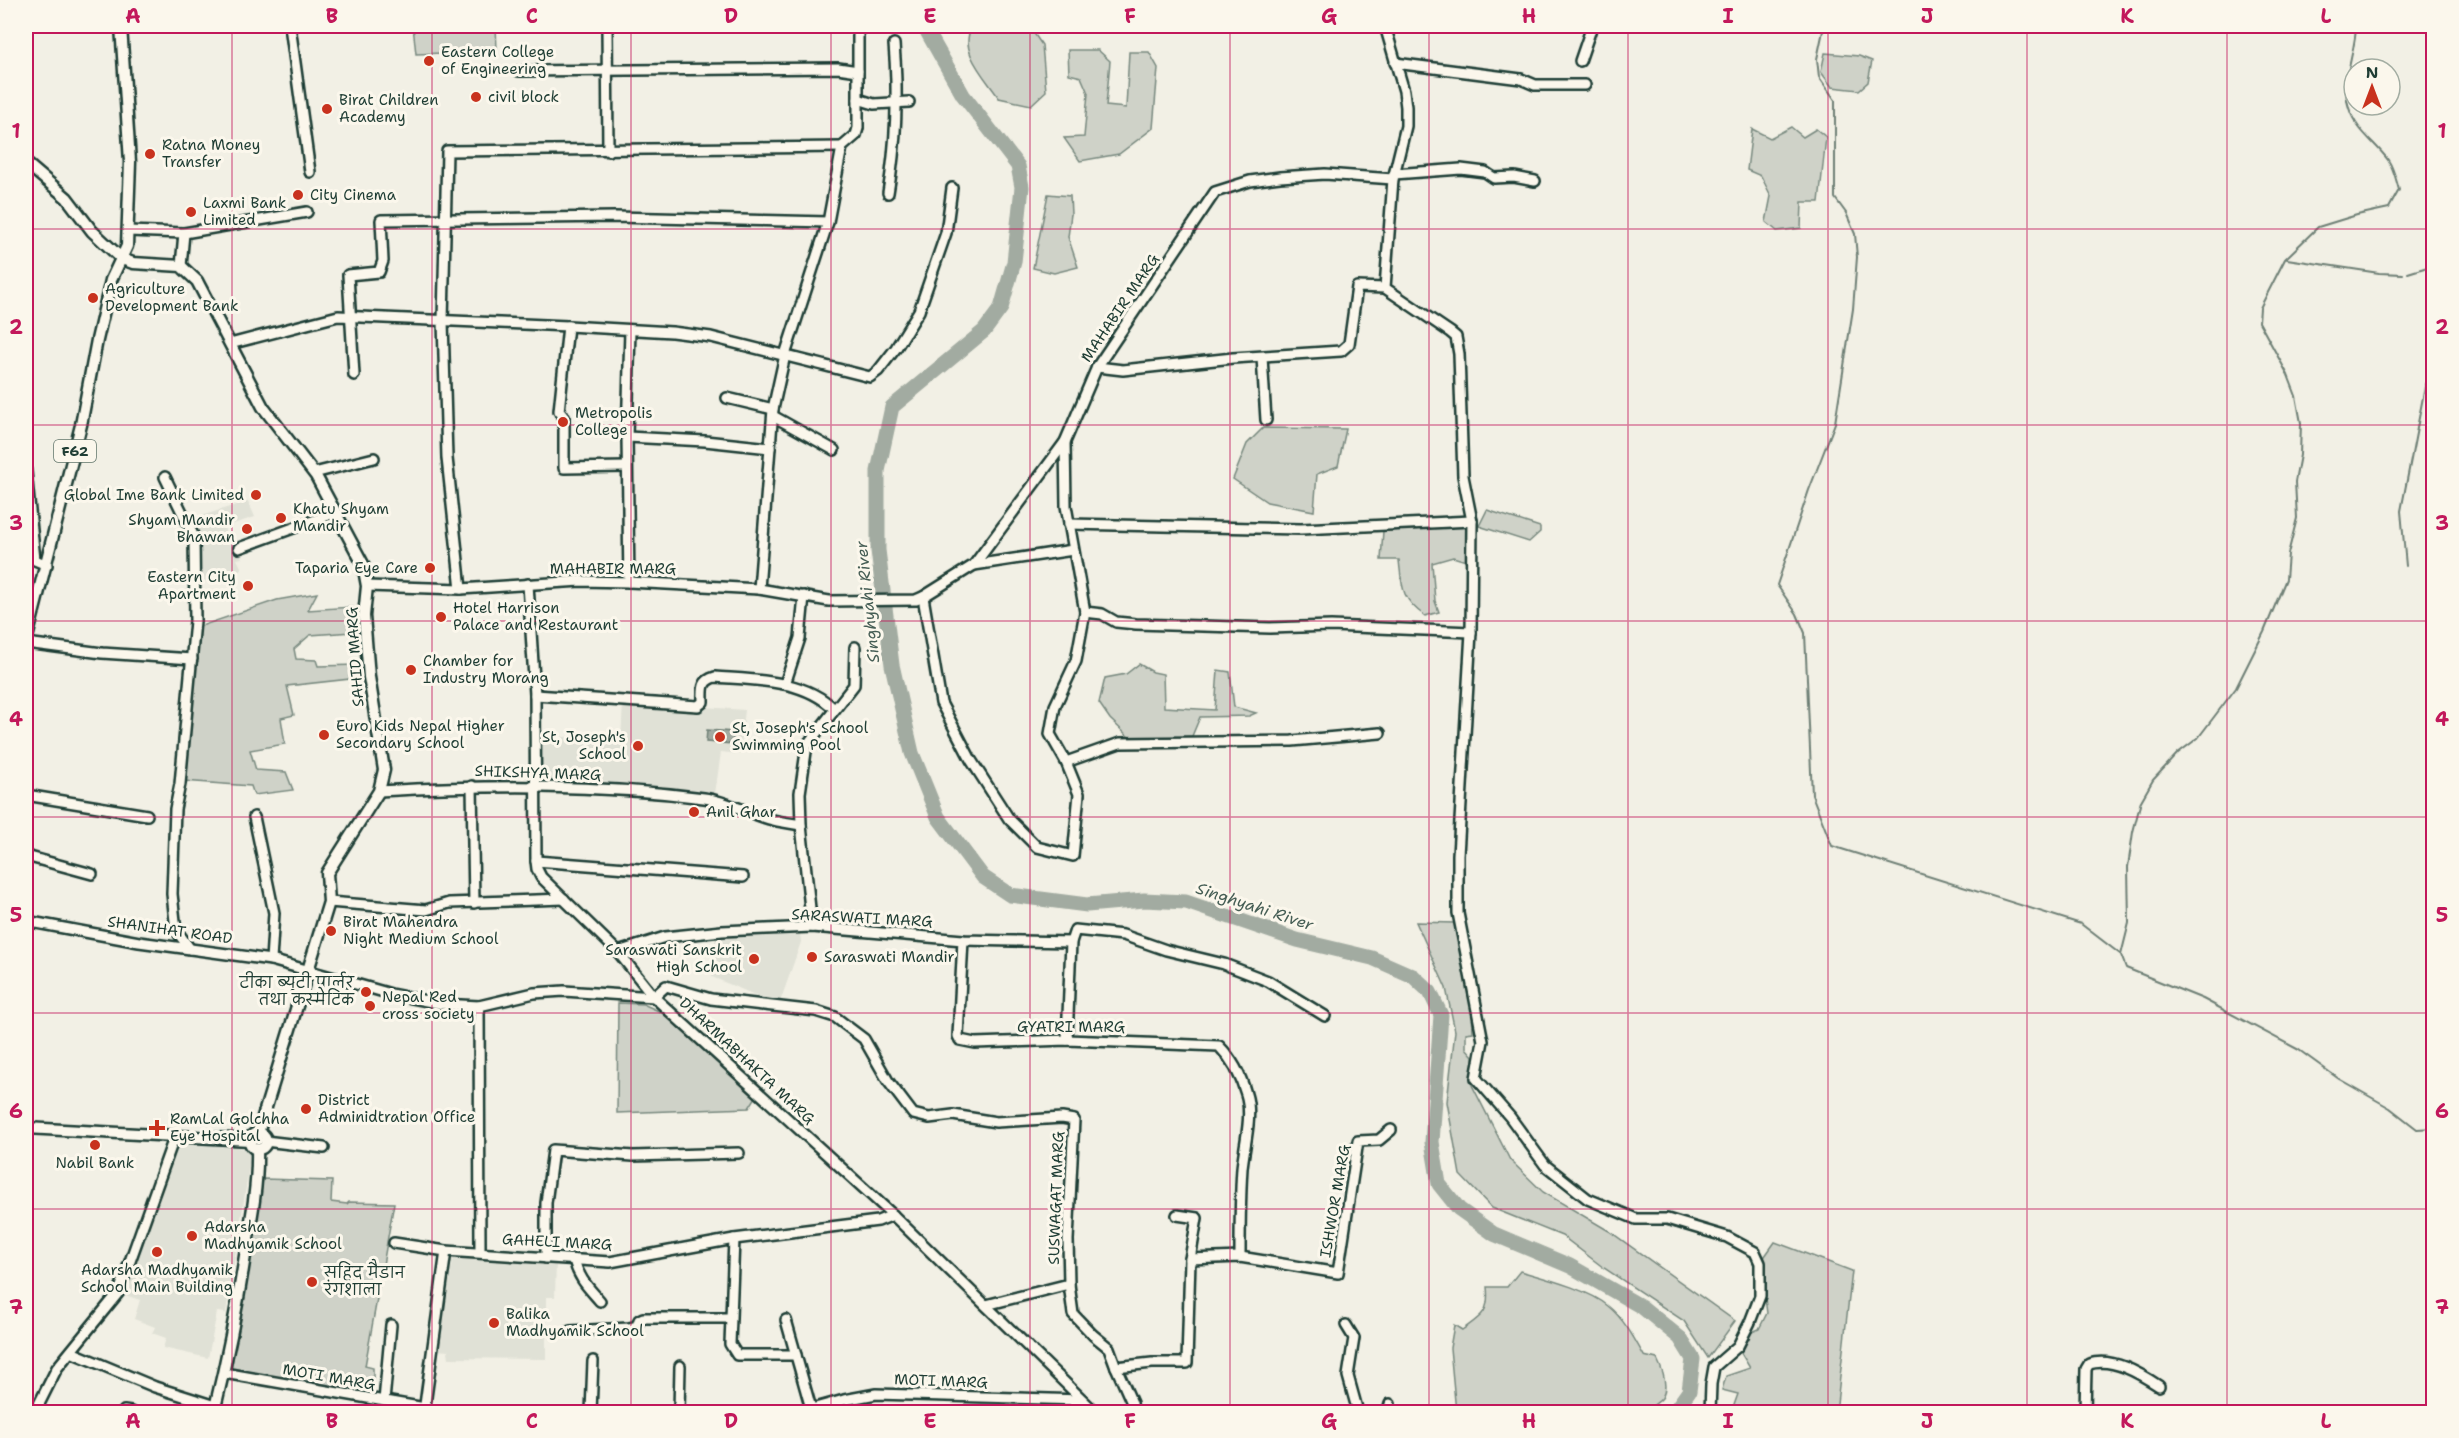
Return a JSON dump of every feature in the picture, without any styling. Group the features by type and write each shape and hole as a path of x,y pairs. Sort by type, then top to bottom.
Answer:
{"main road":[{"name":"F62","path":"26,643 81,425 109,290 127,246 129,162 121,26"},
{"path":"26,163 67,198 93,231 122,259 133,263 181,266"},
{"name":"SAHID MARG","path":"181,266 197,281 263,407 314,473 363,564 367,586 364,616 369,677 384,770 379,791 327,873 329,902 310,972 282,1050 258,1141 256,1187 224,1373 214,1410"},
{"path":"26,1128 258,1141"}],"street":[{"path":"290,26 310,172"},
{"path":"607,26 608,151"},
{"path":"759,589 773,413 785,355 828,222 842,147 856,135 858,26"},
{"path":"1385,26 1404,91 1406,107 1406,126 1393,177 1385,288"},
{"path":"1580,61 1592,26"},
{"path":"888,194 894,163 894,103 897,74 894,44"},
{"path":"1395,63 1521,79 1535,85 1584,86"},
{"path":"519,71 838,68 858,71"},
{"path":"858,99 874,104 909,102"},
{"path":"461,589 447,458 443,321 447,151 842,147"},
{"name":"MAHABIR MARG","path":"367,586 461,589 528,584 629,582 759,589 829,601 919,598 974,565 1065,442 1097,367 1215,192 1250,181 1280,177 1325,174 1393,177 1461,169 1485,172 1494,178 1514,177 1535,181"},
{"path":"230,344 327,318 352,316 568,326 711,337 870,377 878,371 908,332 919,311 946,233 952,188"},
{"path":"128,231 184,233 307,212"},
{"path":"354,375 348,276 379,272 383,261 381,220 615,217 828,222"},
{"path":"181,266 184,233"},
{"path":"1097,367 1123,370 1341,351 1349,344 1357,287 1385,288 1456,337 1462,410 1463,476 1472,521 1471,632 1458,855 1458,914 1483,1041 1476,1078 1510,1117 1545,1165 1588,1199 1636,1219 1667,1219 1727,1237 1755,1252 1760,1263 1760,1296 1738,1346 1714,1367 1710,1413"},
{"path":"568,326 559,411 564,417 564,468 627,467"},
{"path":"629,582 627,437 630,330"},
{"path":"1262,357 1266,420"},
{"path":"727,398 773,413 834,450"},
{"path":"627,437 705,441 770,448"},
{"path":"919,598 941,703 971,760 1010,819 1037,847 1073,856 1079,794 1066,762 1050,734 1055,706 1076,661 1085,612 1080,577 1072,550 1066,506 1065,442"},
{"path":"314,473 374,458"},
{"path":"26,471 35,560 47,565"},
{"path":"165,477 194,537 195,621 171,867 176,930 190,949"},
{"path":"239,548 337,512"},
{"path":"1069,524 1301,529 1472,521"},
{"path":"974,565 1072,550"},
{"name":"DHARMABHAKTA MARG","path":"528,584 535,695 536,861 541,877 618,952 654,997 893,1215 1095,1413"},
{"path":"785,684 800,638 804,596"},
{"path":"1085,612 1102,614 1116,622 1136,624 1270,628 1331,626 1471,632"},
{"path":"26,643 102,653 192,659"},
{"path":"812,927 801,825 800,793 807,746 854,685 855,647"},
{"path":"535,695 698,706 702,702 703,684 707,679 715,677 785,684 809,692 824,700 834,709"},
{"path":"1066,762 1120,743 1292,741 1380,733"},
{"path":"472,786 474,903"},
{"name":"SHIKSHYA MARG","path":"379,791 472,786 535,786 706,799 771,820 801,825"},
{"path":"26,795 147,815"},
{"path":"254,817 274,913 271,960"},
{"path":"26,856 92,874"},
{"path":"536,861 743,877"},
{"path":"329,902 426,910 448,903 564,899"},
{"name":"SHANIHAT ROAD","path":"26,921 129,940 271,960 391,994 442,1004 479,1006 534,993 564,991 654,997 666,986 711,999 816,1011 835,1017 864,1039 888,1081 913,1114 929,1118 953,1115 996,1122 1062,1118 1074,1120"},
{"name":"SARASWATI MARG","path":"618,952 665,938 722,930 812,927 963,940 1071,942"},
{"path":"1067,1040 1071,942 1075,930 1123,935 1166,950 1224,964 1268,981 1325,1016"},
{"name":"GYATRI MARG","path":"963,940 958,1036 960,1040 975,1042 1067,1040 1219,1046 1236,1068 1247,1101 1240,1198 1240,1257"},
{"path":"479,1006 480,1252"},
{"name":"SUSWAGAT MARG","path":"1074,1120 1068,1240 1069,1284 1073,1314 1093,1335 1109,1347 1116,1368"},
{"name":"ISHWOR MARG","path":"1190,1259 1240,1257 1338,1273 1358,1141 1379,1140 1391,1130"},
{"path":"35,1413 57,1368 118,1292 174,1138"},
{"path":"258,1141 324,1148"},
{"path":"546,1258 546,1203 553,1150 633,1156 739,1153"},
{"name":"GAHELI MARG","path":"394,1243 446,1251 610,1262 734,1239 878,1221 893,1215"},
{"path":"1133,1413 1132,1403 1116,1368 1187,1363 1190,1259 1197,1218 1177,1215"},
{"path":"734,1239 730,1344 737,1355 796,1355"},
{"path":"426,1411 446,1251"},
{"path":"574,1260 585,1286 600,1301"},
{"path":"986,1305 1069,1284"},
{"path":"570,1330 629,1328 637,1326 639,1320 643,1318 730,1318"},
{"path":"786,1320 808,1412"},
{"path":"384,1401 391,1325"},
{"path":"1346,1325 1354,1338 1348,1376 1358,1413"},
{"path":"71,1352 214,1410"},
{"path":"591,1413 593,1361"},
{"path":"2085,1413 2086,1369 2089,1364 2102,1363 2133,1369 2159,1386"},
{"path":"679,1413 680,1366"},
{"name":"MOTI MARG","path":"224,1373 384,1401 426,1411"},
{"name":"MOTI MARG","path":"808,1412 844,1400 876,1394 1082,1400"}],"shaded area":[{"path":"413,26 496,26 497,51 416,54"},
{"path":"973,26 1029,26 1042,45 1046,91 1031,105 999,98 970,54 968,44"},
{"path":"1068,50 1098,50 1110,61 1106,106 1126,108 1129,52 1149,52 1158,68 1153,128 1119,154 1080,161 1064,138 1084,137 1088,93 1081,77 1069,74"},
{"path":"1825,53 1859,56 1872,61 1868,82 1859,90 1832,87 1821,72"},
{"path":"1791,127 1803,137 1816,129 1826,137 1819,202 1802,202 1801,228 1777,231 1766,222 1771,196 1761,176 1747,170 1752,129 1770,138"},
{"path":"1048,194 1070,196 1071,214 1068,237 1078,267 1054,273 1033,268"},
{"path":"1263,428 1346,429 1338,466 1317,474 1314,511 1267,502 1233,479 1247,444"},
{"path":"248,501 255,517 224,527 229,544 236,541 242,558 237,559 242,569 198,583 189,520"},
{"path":"1487,510 1540,527 1540,532 1529,542 1479,526"},
{"path":"1466,526 1466,561 1453,557 1432,563 1435,601 1439,612 1425,616 1411,604 1404,592 1399,560 1381,560 1383,531"},
{"path":"317,593 308,610 352,607 352,632 310,635 294,649 296,659 316,660 318,666 358,665 359,678 287,686 294,715 281,718 285,744 250,750 256,770 286,772 293,790 254,795 251,786 183,781 198,627 277,600"},
{"path":"1139,664 1153,672 1163,674 1164,707 1215,710 1218,670 1230,672 1234,707 1256,713 1249,716 1200,717 1192,736 1132,740 1110,719 1099,703 1105,678 1126,674"},
{"name":"St, Joseph's School","path":"623,701 745,710 740,754 721,752 714,801 535,786 535,735 621,741"},
{"name":"St, Joseph's School Swimming Pool","path":"707,730 734,732 733,744 706,742"},
{"path":"1416,922 1454,923 1472,1012 1473,1032 1466,1033 1466,1048 1473,1056 1472,1085 1510,1160 1543,1192 1609,1231 1735,1321 1708,1358 1684,1321 1604,1268 1562,1236 1492,1208 1460,1175 1447,1102 1455,1031 1446,988"},
{"name":"Saraswati Sanskrit High School","path":"800,933 801,942 779,1005 712,977 716,934"},
{"path":"618,1003 643,1004 663,1013 756,1097 749,1108 617,1113"},
{"name":"Adarsha Madhyamik School","path":"177,1143 235,1146 245,1149 251,1156 226,1313 217,1312 208,1358 163,1348 166,1338 152,1333 155,1327 134,1319 140,1300 125,1295"},
{"name":"सहिद मैडान रंगशाला","path":"263,1179 332,1181 331,1202 394,1203 365,1366 373,1368 373,1398 231,1371"},
{"path":"1775,1242 1852,1271 1836,1412 1735,1412 1733,1408 1738,1394 1722,1390 1726,1376 1750,1368 1741,1353 1743,1336 1759,1329 1767,1313 1760,1263"},
{"name":"Balika Madhyamik School","path":"453,1258 556,1262 555,1297 546,1297 546,1359 449,1358 448,1351 437,1350"},
{"path":"1520,1271 1579,1290 1600,1300 1614,1311 1644,1356 1657,1359 1665,1383 1662,1398 1648,1412 1456,1412 1450,1348 1454,1325 1462,1330 1474,1321 1483,1313 1487,1303 1487,1287 1507,1287"}],"waterway":[{"name":"Singhyahi River","path":"924,26 963,95 1018,166 1022,187 1014,262 1001,308 984,331 892,407 878,471 878,550 892,665 912,753 938,817 983,877 1010,895 1087,905 1144,900 1186,902 1297,940 1372,958 1413,976 1430,992 1441,1015 1432,1142 1439,1184 1459,1209 1494,1234 1570,1266 1642,1307 1680,1338 1693,1359 1689,1391 1674,1412"},
{"path":"1824,26 1817,59 1819,77 1835,100 1835,198 1846,213 1855,234 1857,257 1853,309 1835,423 1809,490 1777,585 1797,614 1805,633 1812,795 1832,846 2081,924 2120,954"},
{"path":"2356,26 2346,88 2349,108 2361,130 2388,160 2399,190 2389,208 2318,227 2285,259 2260,308 2259,322 2288,375 2296,396 2301,423 2300,455 2295,482 2297,518 2288,554 2286,579 2264,632 2236,688 2198,738 2178,753 2153,780 2141,801 2133,832 2128,867 2129,923 2121,955 2126,968 2203,999 2299,1050 2339,1079 2390,1108 2417,1129 2434,1128"},
{"path":"2287,259 2379,273 2403,274"},
{"path":"2408,273 2434,265"},
{"path":"2406,566 2401,511 2434,340"}],"place":[{"name":"Eastern College of Engineering","path":"429,61"},
{"name":"civil block","path":"476,97"},
{"name":"Birat Children Academy","path":"327,109"},
{"name":"Ratna Money Transfer","path":"150,154"},
{"name":"City Cinema","path":"298,195"},
{"name":"Laxmi Bank Limited","path":"191,212"},
{"name":"Agriculture Development Bank","path":"93,298"},
{"name":"Metropolis College","path":"563,422"},
{"name":"Global Ime Bank Limited","path":"256,495"},
{"name":"Khatu Shyam Mandir","path":"281,518"},
{"name":"Shyam Mandir Bhawan","path":"247,529"},
{"name":"Taparia Eye Care","path":"430,568"},
{"name":"Eastern City Apartment","path":"248,586"},
{"name":"Hotel Harrison Palace and Restaurant","path":"441,617"},
{"name":"Chamber for Industry Morang","path":"411,670"},
{"name":"Euro Kids Nepal Higher Secondary School","path":"324,735"},
{"name":"St, Joseph's School Swimming Pool","path":"720,737"},
{"name":"St, Joseph's School","path":"638,746"},
{"name":"Anil Ghar","path":"694,812"},
{"name":"Birat Mahendra Night Medium School","path":"331,931"},
{"name":"Saraswati Mandir","path":"812,957"},
{"name":"Saraswati Sanskrit High School","path":"754,959"},
{"name":"टीका ब्युटी पार्लर तथा कस्मेटिक","path":"366,992"},
{"name":"Nepal Red cross society","path":"370,1006"},
{"name":"District Adminidtration Office","path":"306,1109"},
{"name":"RamLal Golchha Eye Hospital","path":"157,1128"},
{"name":"Nabil Bank","path":"95,1145"},
{"name":"Adarsha Madhyamik School","path":"192,1236"},
{"name":"Adarsha Madhyamik School Main Building","path":"157,1252"},
{"name":"सहिद मैडान रंगशाला","path":"312,1282"},
{"name":"Balika Madhyamik School","path":"494,1323"}]}
